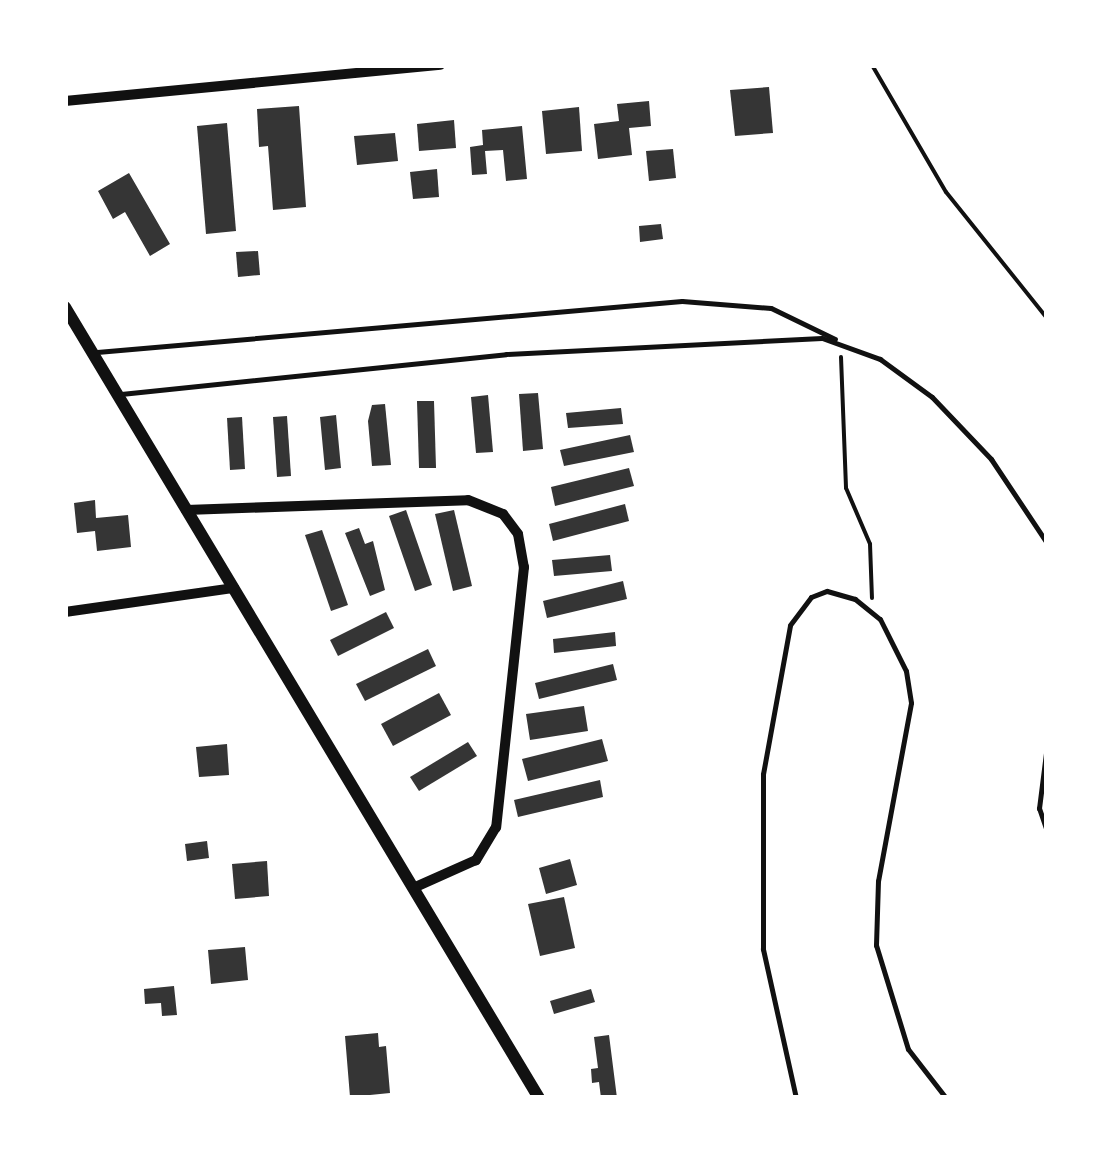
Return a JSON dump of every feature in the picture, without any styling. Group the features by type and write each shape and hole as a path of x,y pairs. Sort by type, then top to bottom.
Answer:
{"street":[{"path":"65,101 438,65"},
{"path":"65,307 539,1098"},
{"path":"186,510 468,500 503,514 518,534 524,567 496,827 463,869 413,888"},
{"path":"65,612 234,588"}],"lane":[{"path":"92,352 682,300 771,308 898,370 961,425 1047,543"},
{"path":"117,394 714,339 800,336 842,343"},
{"path":"796,1098 763,949 759,853 777,680 790,625 812,596 842,592 872,613 902,658 911,703 878,881 876,946 908,1049 946,1098"},
{"path":"1047,745 1038,808 1047,831"}],"path":[{"path":"872,65 946,192 1047,318"},
{"path":"842,343 840,436 846,488 870,544 872,613"}],"building":[{"path":"769,87 773,133 735,136 730,90"},
{"path":"649,101 651,126 629,128 632,155 598,159 594,124 619,121 617,104"},
{"path":"299,106 306,207 273,210 268,146 259,147 257,109"},
{"path":"579,107 582,151 546,154 542,111"},
{"path":"454,120 456,148 419,151 417,124"},
{"path":"227,123 236,231 206,234 197,126"},
{"path":"522,126 527,179 506,181 503,150 485,151 487,174 472,175 470,147 483,145 482,130"},
{"path":"395,133 398,161 357,165 354,136"},
{"path":"673,149 676,178 649,181 646,151"},
{"path":"437,169 439,197 413,199 410,172"},
{"path":"129,173 170,244 150,256 125,212 113,219 98,191"},
{"path":"661,224 663,239 640,242 639,226"},
{"path":"258,251 260,275 238,277 236,252"},
{"path":"538,393 543,449 523,451 519,394"},
{"path":"488,395 493,452 476,453 471,397"},
{"path":"417,401 434,401 436,468 419,468"},
{"path":"385,404 391,465 372,466 368,421 372,405"},
{"path":"621,408 623,424 568,428 566,413"},
{"path":"336,415 341,468 325,470 320,417"},
{"path":"287,416 291,476 277,477 273,417"},
{"path":"242,417 245,469 230,470 227,418"},
{"path":"630,435 634,452 564,466 560,450"},
{"path":"629,468 634,486 555,506 551,487"},
{"path":"95,500 96,518 128,515 131,547 97,551 95,531 77,533 74,503"},
{"path":"625,504 629,521 553,541 549,524"},
{"path":"406,510 432,585 415,591 389,516"},
{"path":"454,510 472,586 453,591 435,514"},
{"path":"359,528 365,544 373,541 385,590 370,596 345,533"},
{"path":"322,530 348,605 331,611 305,535"},
{"path":"610,555 612,571 554,576 552,560"},
{"path":"623,581 627,599 547,618 543,601"},
{"path":"386,612 394,628 338,656 330,640"},
{"path":"615,632 616,646 554,653 553,639"},
{"path":"428,649 436,666 365,701 356,684"},
{"path":"613,664 617,680 539,699 535,683"},
{"path":"439,693 451,715 393,746 381,724"},
{"path":"584,706 588,731 530,740 526,714"},
{"path":"602,739 608,761 528,781 522,759"},
{"path":"468,742 477,756 419,791 410,777"},
{"path":"227,744 229,775 199,777 196,747"},
{"path":"600,780 603,797 518,817 514,800"},
{"path":"207,841 209,858 187,861 185,844"},
{"path":"570,859 577,885 546,894 539,868"},
{"path":"267,861 269,896 235,899 232,864"},
{"path":"564,897 575,948 540,956 528,904"},
{"path":"245,947 248,980 211,984 208,950"},
{"path":"174,986 177,1015 162,1016 161,1003 145,1004 144,989"},
{"path":"591,989 595,1002 554,1014 550,1001"},
{"path":"378,1033 379,1047 386,1046 390,1093 350,1097 345,1036"},
{"path":"609,1035 617,1098 601,1098 599,1082 592,1083 591,1069 598,1068 594,1037"}]}
